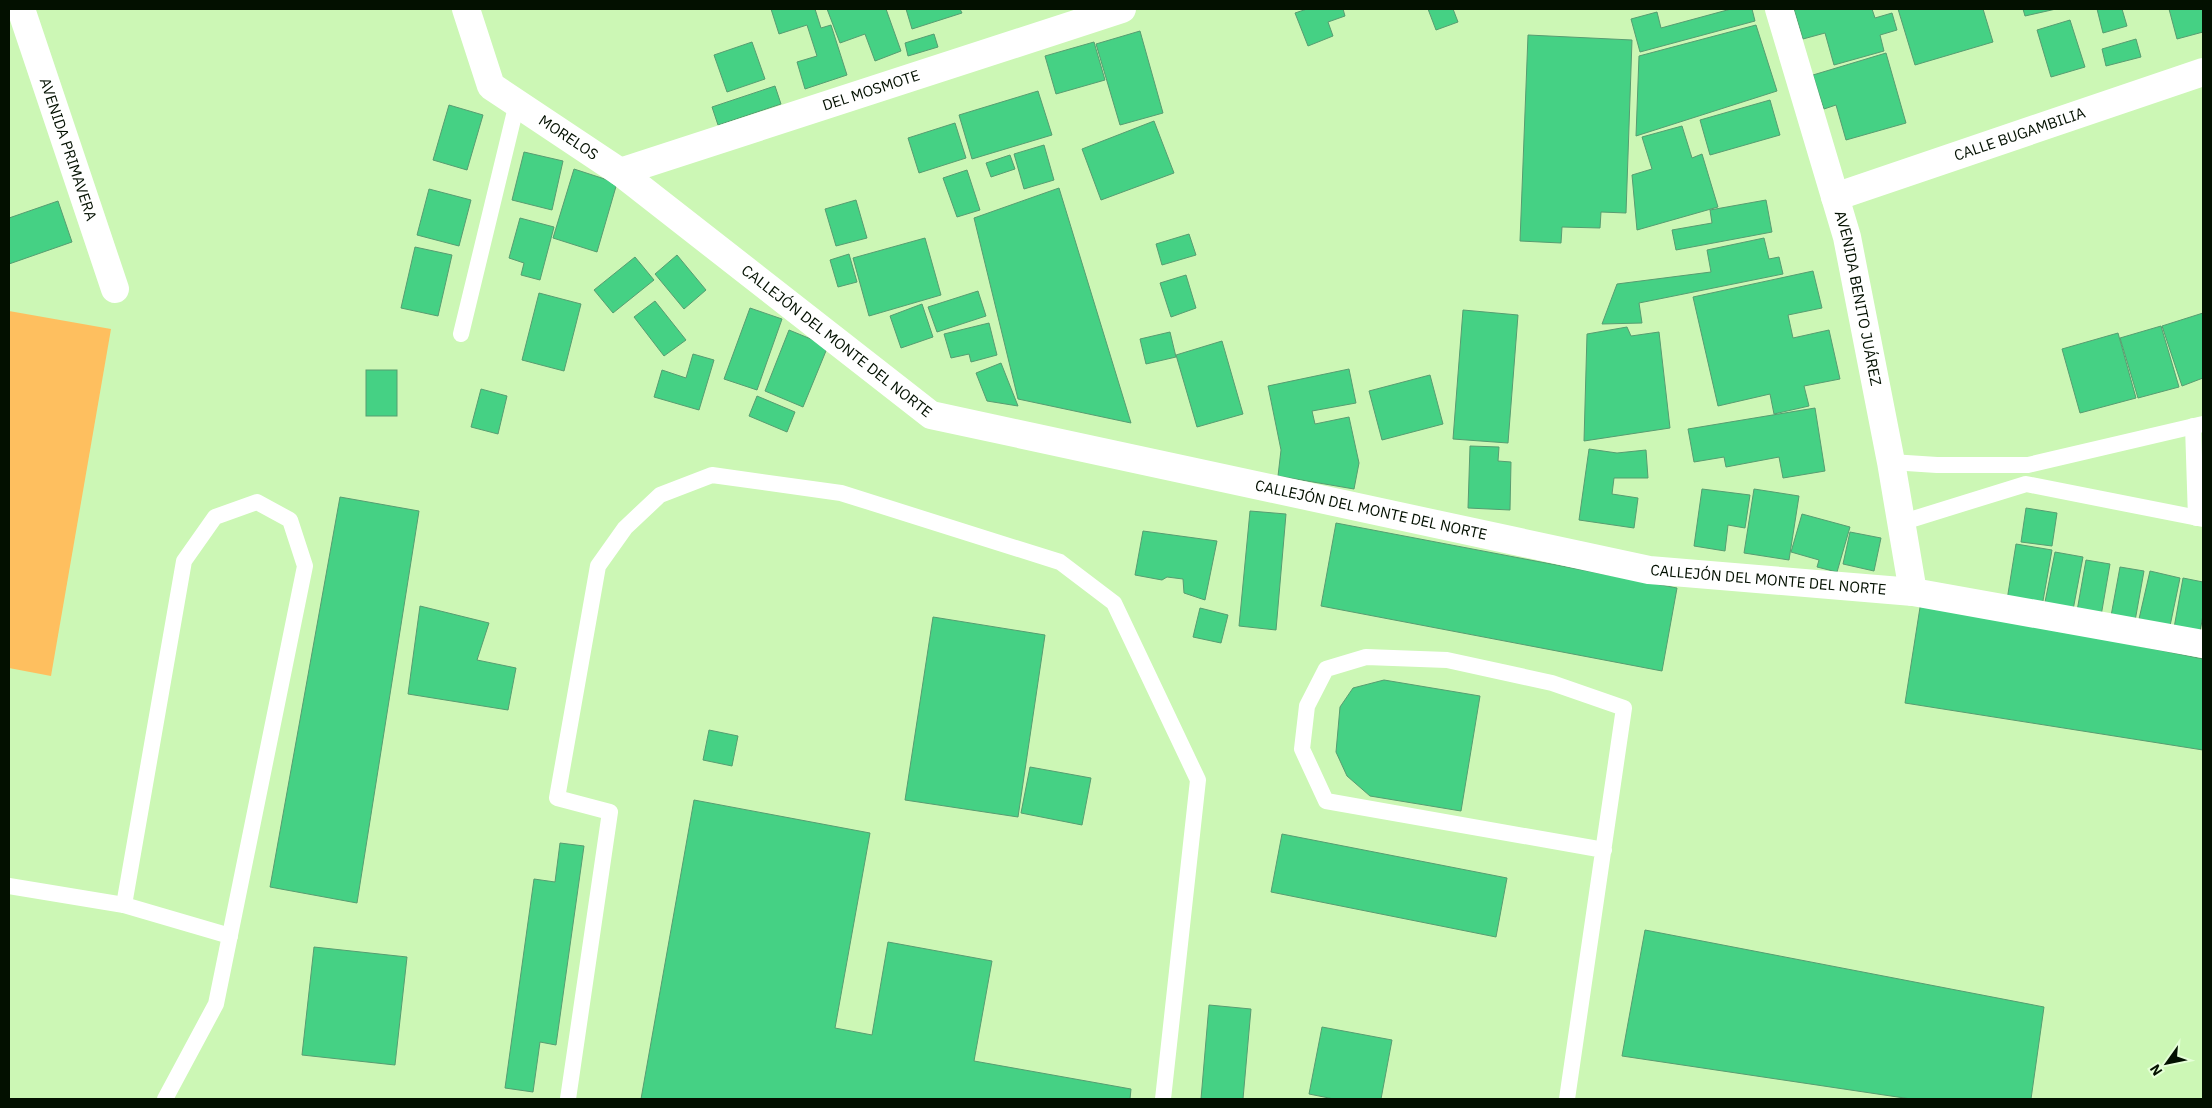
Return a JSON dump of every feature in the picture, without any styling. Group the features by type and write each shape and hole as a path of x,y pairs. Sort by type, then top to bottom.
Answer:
{"street":[{"name":"AVENIDA PRIMAVERA","path":"21,9 115,289"},
{"name":"MORELOS","path":"466,9 492,86 620,172"},
{"name":"DEL MOSMOTE","path":"620,172 1122,9"},
{"name":"AVENIDA BENITO JUÁREZ","path":"1779,9 1847,237 1891,462 1913,592"},
{"name":"CALLE BUGAMBILIA","path":"1835,197 2203,72"},
{"name":"CALLEJÓN DEL MONTE DEL NORTE","path":"620,172 931,415 1649,570 1913,592 2203,644"}],"lane":[{"path":"461,334 517,103"},
{"path":"1891,462 1937,465 2028,465 2198,425 2200,519 2026,484 1900,523"},
{"path":"2026,484 2028,465"},
{"path":"568,1099 610,812 557,798 598,566 625,528 660,495 712,475 841,493 955,528 1060,562 1114,603 1198,780 1163,1099"},
{"path":"124,905 184,561 215,516 257,502 290,520 305,566 216,1004 165,1099"},
{"path":"1567,1099 1604,850 1624,708 1552,683 1447,660 1366,657 1326,669 1307,706 1302,749 1326,801 1604,850"},
{"path":"9,886 124,905 230,936"}],"shaded area":[{"path":"9,311 111,329 51,676 9,668"}],"building":[{"path":"771,9 815,9 821,28 831,25 847,75 805,89 797,62 817,56 807,25 779,34"},
{"path":"827,9 886,9 901,51 875,61 865,34 840,43"},
{"path":"906,9 960,9 962,13 912,29"},
{"path":"1307,9 1343,9 1345,16 1328,22 1333,36 1308,46 1295,13"},
{"path":"1428,9 1453,9 1458,22 1436,30"},
{"path":"1731,9 1752,9 1755,21 1640,52 1631,19 1657,12 1661,28"},
{"path":"1794,9 1872,9 1875,18 1892,13 1897,30 1880,35 1884,51 1834,65 1825,33 1803,39"},
{"path":"1898,9 1983,9 1993,42 1915,65"},
{"path":"2023,9 2056,9 2025,16"},
{"path":"2097,9 2122,9 2127,26 2103,33"},
{"path":"2169,9 2203,9 2203,32 2177,39"},
{"path":"2070,20 2085,67 2051,77 2037,30"},
{"path":"1756,25 1777,91 1636,136 1639,56"},
{"path":"1140,31 1163,113 1120,125 1096,44"},
{"path":"934,34 938,47 908,56 905,43"},
{"path":"1528,35 1632,40 1626,213 1601,212 1600,228 1562,227 1561,243 1520,241"},
{"path":"2136,39 2141,57 2106,66 2102,49"},
{"path":"752,42 765,79 727,92 714,55"},
{"path":"1094,42 1105,80 1056,94 1045,56"},
{"path":"1886,53 1906,123 1846,140 1836,105 1824,109 1813,75"},
{"path":"775,86 781,104 718,125 712,107"},
{"path":"1038,91 1052,135 972,159 959,115"},
{"path":"1770,100 1780,135 1710,155 1700,120"},
{"path":"449,105 483,115 467,170 433,160"},
{"path":"1154,121 1174,173 1101,200 1082,149"},
{"path":"955,123 966,158 919,173 908,138"},
{"path":"1682,126 1692,158 1702,154 1718,207 1637,230 1632,175 1652,169 1642,137"},
{"path":"1044,145 1054,180 1024,189 1014,154"},
{"path":"524,152 563,161 552,210 512,200"},
{"path":"1010,155 1015,169 991,177 986,163"},
{"path":"574,169 617,183 597,252 553,238"},
{"path":"967,170 980,210 957,217 943,178"},
{"path":"1059,188 1131,423 1018,399 974,218"},
{"path":"429,189 471,200 459,246 417,235"},
{"path":"856,200 867,238 836,246 825,209"},
{"path":"1766,200 1772,232 1676,250 1672,230 1712,223 1710,210"},
{"path":"58,201 72,242 9,264 9,218"},
{"path":"520,218 554,227 540,280 521,275 524,263 509,258"},
{"path":"1189,234 1196,255 1162,265 1156,244"},
{"path":"925,238 941,295 869,316 853,258"},
{"path":"1764,238 1769,259 1779,257 1783,274 1639,303 1642,323 1602,324 1617,284 1711,272 1707,250"},
{"path":"415,247 452,255 438,316 401,308"},
{"path":"849,254 857,282 838,287 830,260"},
{"path":"677,255 706,290 684,309 655,274"},
{"path":"635,257 654,280 613,313 594,290"},
{"path":"1813,271 1822,308 1788,315 1793,338 1829,330 1840,379 1804,386 1809,406 1774,414 1770,394 1718,406 1693,297"},
{"path":"1186,275 1196,308 1171,317 1160,283"},
{"path":"978,291 986,316 937,332 928,307"},
{"path":"539,293 581,304 564,371 522,360"},
{"path":"655,301 686,340 664,356 634,317"},
{"path":"922,304 933,337 901,348 890,316"},
{"path":"750,308 782,319 757,390 724,379"},
{"path":"1463,310 1518,315 1508,443 1453,439"},
{"path":"2203,313 2203,378 2182,386 2162,326"},
{"path":"989,323 997,355 971,362 969,354 951,358 944,334"},
{"path":"2161,326 2179,387 2138,398 2120,338"},
{"path":"1627,327 1631,336 1659,332 1670,428 1584,441 1587,334"},
{"path":"789,330 828,346 803,407 765,391"},
{"path":"1170,332 1176,357 1146,364 1140,339"},
{"path":"2118,333 2136,398 2080,413 2062,349"},
{"path":"1222,341 1243,414 1197,427 1176,355"},
{"path":"693,354 714,360 699,410 654,397 662,370 686,378"},
{"path":"1001,363 1018,406 987,401 976,373"},
{"path":"1349,369 1356,403 1312,411 1315,424 1349,417 1359,463 1354,489 1278,476 1281,450 1268,386"},
{"path":"366,370 397,370 397,416 366,416"},
{"path":"1430,375 1443,424 1382,440 1369,391"},
{"path":"481,389 507,396 498,434 471,427"},
{"path":"757,396 795,412 787,432 749,416"},
{"path":"1815,408 1825,471 1783,478 1779,457 1726,467 1724,457 1694,462 1688,429"},
{"path":"1470,446 1499,447 1498,461 1511,462 1510,510 1468,508"},
{"path":"1589,449 1617,453 1646,450 1648,478 1614,478 1612,494 1638,498 1634,528 1579,520"},
{"path":"1702,489 1750,495 1745,528 1728,525 1725,551 1694,546"},
{"path":"1754,489 1799,496 1789,560 1744,553"},
{"path":"340,497 419,511 357,903 270,887"},
{"path":"2026,508 2057,513 2052,546 2021,542"},
{"path":"1250,511 1286,514 1276,630 1239,626"},
{"path":"1802,514 1850,527 1837,572 1817,567 1819,560 1791,552"},
{"path":"1336,523 1677,588 1662,671 1321,606"},
{"path":"1143,531 1217,541 1205,600 1184,593 1183,579 1167,577 1162,580 1135,575"},
{"path":"1850,532 1881,538 1874,571 1843,564"},
{"path":"2016,544 2052,550 2041,612 2007,600"},
{"path":"2055,552 2083,557 2073,610 2043,612"},
{"path":"2086,560 2110,564 2101,616 2077,611"},
{"path":"2120,567 2144,571 2135,621 2111,616"},
{"path":"2150,571 2180,578 2170,626 2139,619"},
{"path":"2183,578 2203,582 2203,615 2200,632 2174,628"},
{"path":"1921,601 2203,659 2203,750 1905,703"},
{"path":"420,606 489,623 477,660 516,668 508,710 408,694"},
{"path":"1200,608 1228,615 1221,643 1193,637"},
{"path":"933,617 1045,635 1018,817 905,800"},
{"path":"1384,680 1480,696 1461,811 1370,796 1347,776 1336,752 1340,707 1353,688"},
{"path":"709,730 738,736 732,766 703,760"},
{"path":"1030,767 1091,778 1082,825 1021,813"},
{"path":"694,800 870,833 835,1028 872,1035 888,942 992,961 974,1061 1131,1089 1130,1099 641,1099"},
{"path":"1282,834 1507,878 1496,937 1271,892"},
{"path":"560,843 584,846 556,1045 540,1042 533,1092 505,1088 534,879 555,882"},
{"path":"1645,930 2044,1007 2031,1099 1911,1099 1622,1056"},
{"path":"314,947 407,957 395,1065 302,1055"},
{"path":"1209,1005 1251,1009 1243,1099 1201,1099"},
{"path":"1322,1027 1392,1040 1381,1099 1334,1099 1309,1094"}]}
